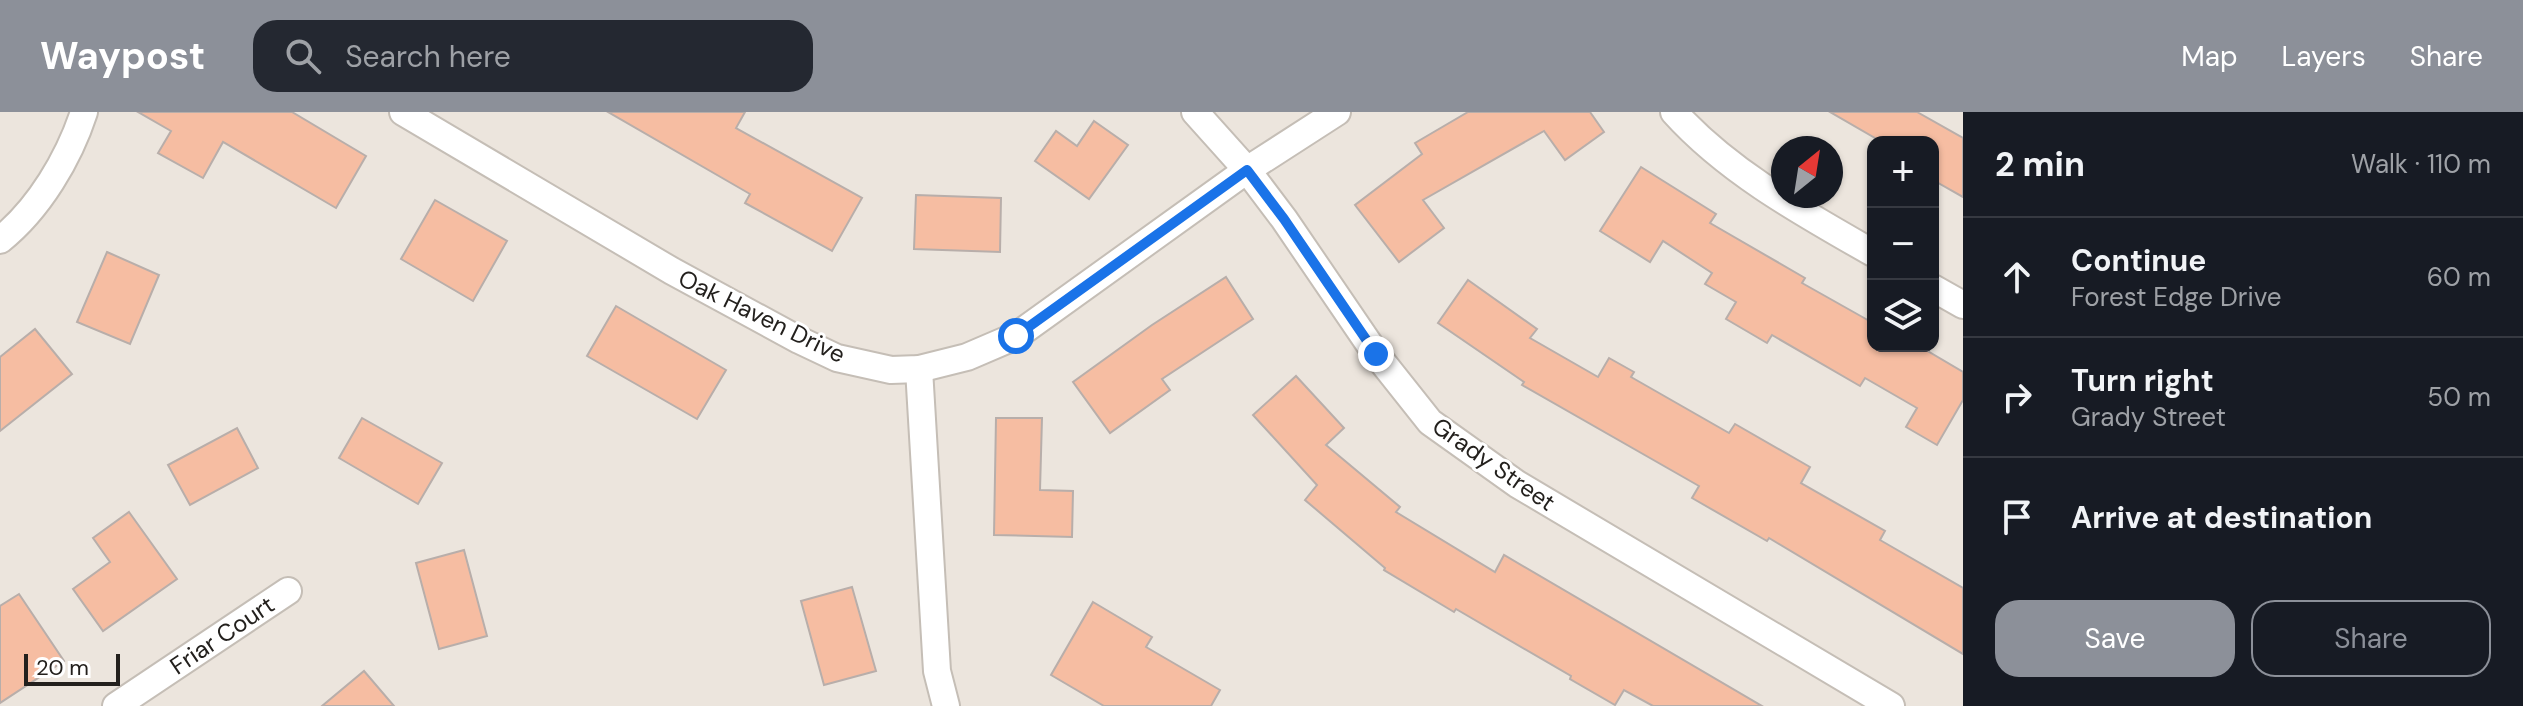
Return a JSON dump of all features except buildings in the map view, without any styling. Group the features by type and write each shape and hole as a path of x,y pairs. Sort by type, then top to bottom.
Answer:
{"street":[{"path":"0,240 30,210 52,178 76,138 84,112"},
{"name":"Oak Haven Drive","path":"403,112 672,271 799,340 837,358 891,370 919,369 967,357 1016,336 1247,170 1337,112"},
{"name":"Grady Street","path":"1195,112 1247,170 1376,354 1430,422 1517,484 1891,706"},
{"path":"1674,112 1695,135 1768,190 1867,249"},
{"path":"1939,291 1963,305"},
{"path":"919,369 937,671 946,706"},
{"name":"Friar Court","path":"116,706 288,591"}],"route":[{"path":"1016,336 1247,170 1376,354"}]}
